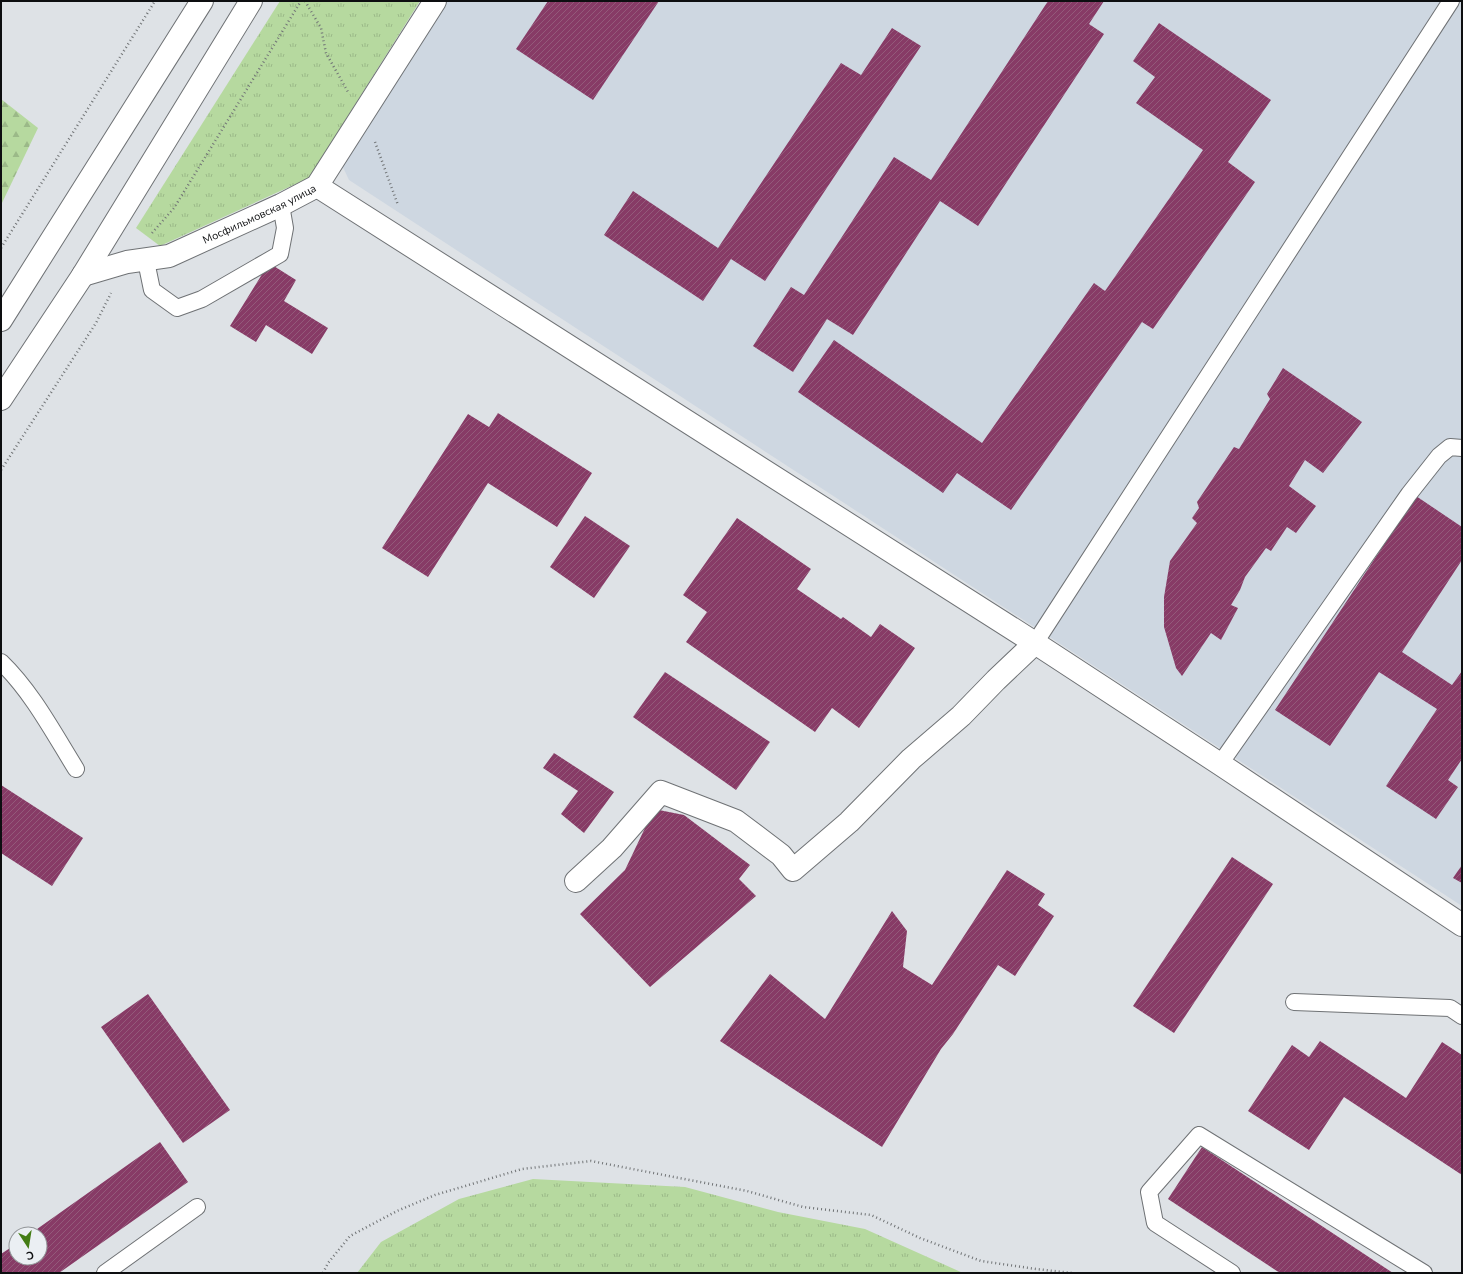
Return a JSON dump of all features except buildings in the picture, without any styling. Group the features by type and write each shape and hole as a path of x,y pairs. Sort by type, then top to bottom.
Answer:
{"street":[{"path":"1,320 202,1"},
{"path":"1,399 84,275 251,1"},
{"name":"Мосфильмовская улица","path":"84,275 127,262 146,261 169,256 282,205 318,186 435,1"},
{"path":"318,186 1035,643 1462,925"},
{"path":"576,881 612,848 661,792 736,821 781,855 793,870 849,822 911,759 961,716 1035,643"}],"lane":[{"path":"1035,643 1451,1"},
{"path":"146,261 152,290 177,308 202,299 280,254 285,228 282,205"},
{"path":"1220,764 1409,494 1439,456 1450,447 1462,448"},
{"path":"1,662 22,686 76,768"},
{"path":"1294,1002 1450,1008 1462,1016"},
{"path":"1232,1273 1155,1223 1149,1192 1199,1135 1424,1273"},
{"path":"105,1273 197,1207"}],"path":[{"path":"1,248 155,1"},
{"path":"323,1273 328,1263 350,1236 403,1208 435,1195 522,1169 591,1161 747,1192 803,1208 871,1215 920,1238 981,1261 1072,1273"}],"shaded area":[{"path":"447,1 1462,1 1462,906 349,180 341,163"}],"green space":[{"path":"280,1 420,1 309,178 160,246 136,228"},
{"path":"1,99 38,128 1,205"},
{"path":"533,1179 685,1187 778,1212 865,1229 963,1273 357,1273 381,1242 459,1199"}]}
